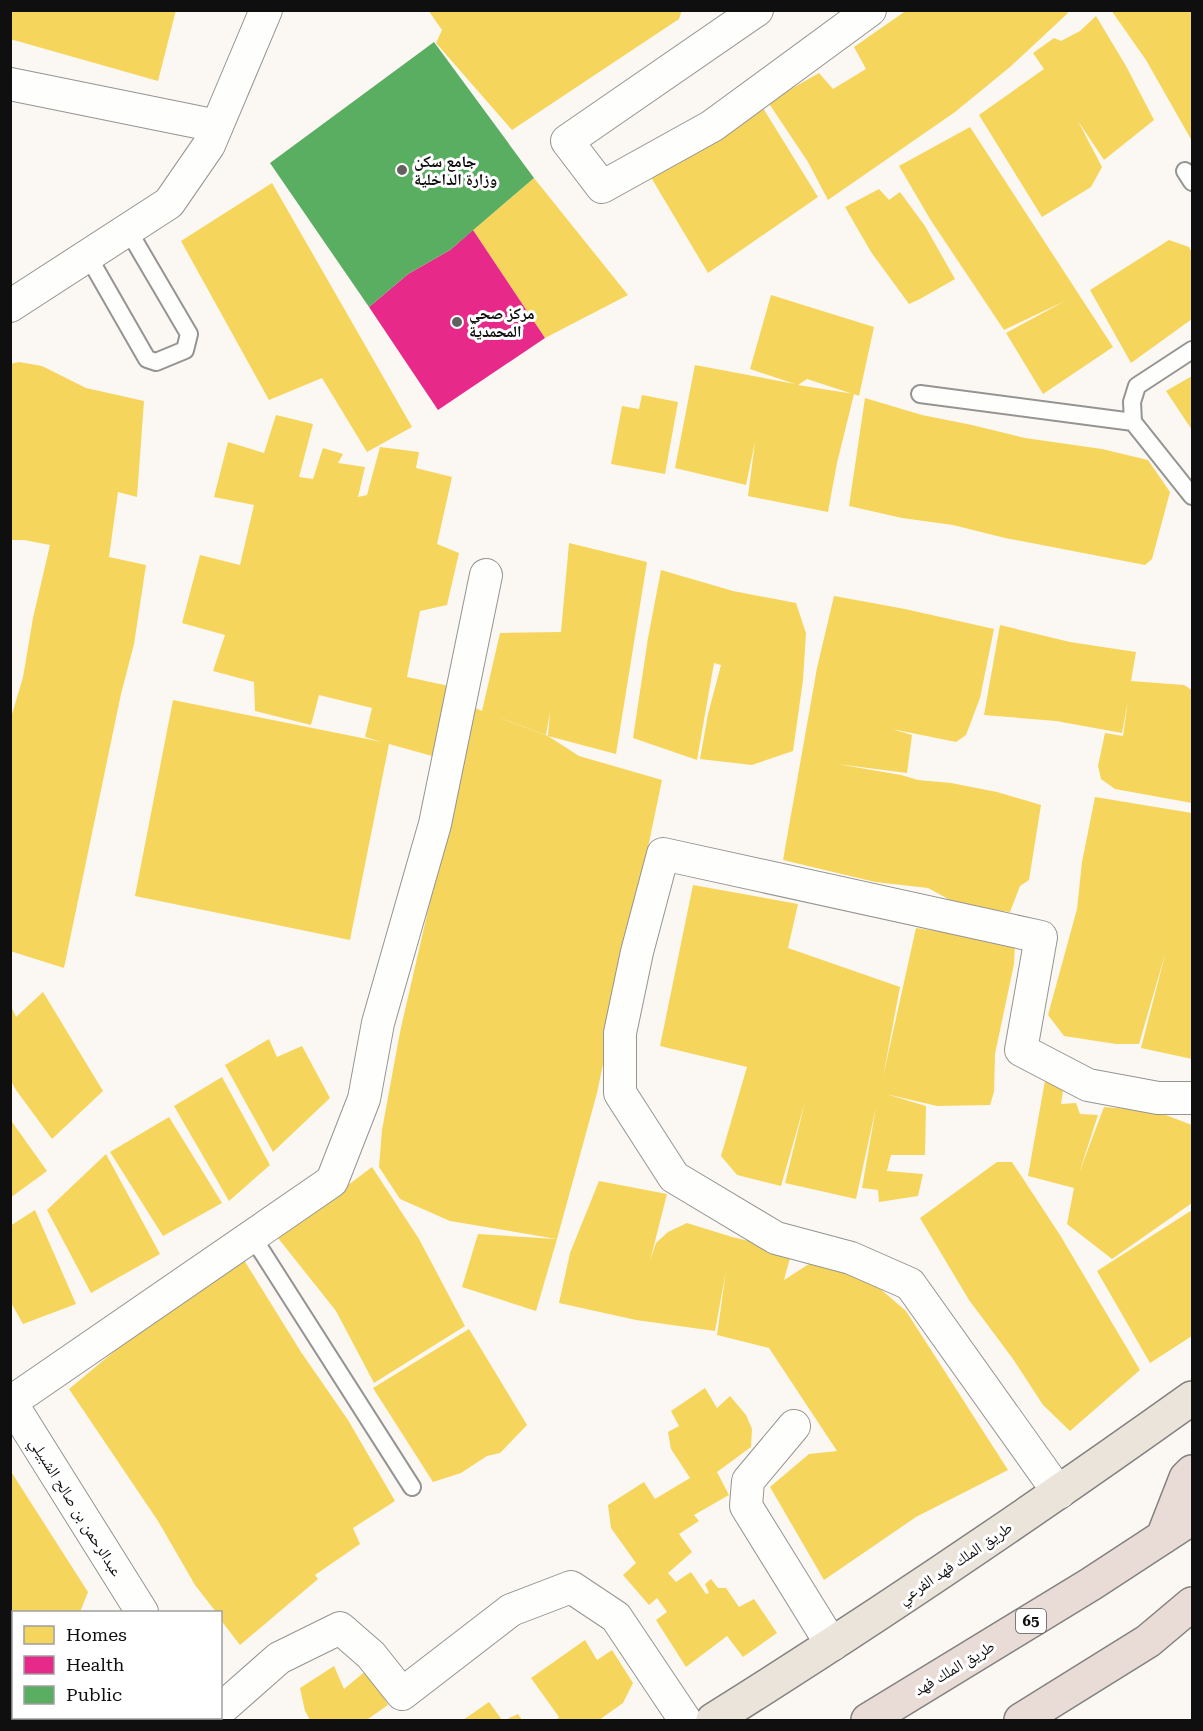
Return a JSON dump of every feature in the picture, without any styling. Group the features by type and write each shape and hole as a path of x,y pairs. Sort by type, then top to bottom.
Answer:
{"highway":[{"path":"1163,1537 1186,1478 1192,1472"},
{"name":"طريق الملك فهد","path":"867,1720 1091,1584 1192,1518"},
{"path":"1022,1720 1148,1641 1192,1604"},
{"path":"1148,1641 1192,1629"}],"main road":[{"name":"طريق الملك فهد الفرعي","path":"713,1720 832,1645 1059,1493 1192,1398"}],"street":[{"path":"10,306 169,203 209,144 266,10"},
{"path":"758,10 567,141 602,187 712,126 870,10"},
{"path":"10,84 217,126"},
{"path":"11,1402 332,1181 364,1099 378,1023 435,825 486,574"},
{"path":"1059,1493 910,1284 851,1258 776,1238 674,1177 620,1093 620,1034 636,952 663,854 1041,937 1020,1050 1088,1085 1158,1098 1192,1098"},
{"name":"عبدالرحمن بن صالح الشبيلي","path":"11,1402 141,1611"},
{"path":"794,1426 748,1481 746,1506 832,1645"},
{"path":"222,1708 279,1658 340,1628 371,1655 402,1694 511,1610 571,1587 616,1617 685,1720"}],"lane":[{"path":"88,256 147,359 156,362 185,350 189,334 128,230"},
{"path":"1192,350 1137,386 1132,402 1133,422 1192,496"},
{"path":"920,394 1133,422"},
{"path":"252,1236 412,1487"}],"building: Homes":[{"path":"10,10 176,10 158,81 10,39"},
{"path":"428,10 682,10 679,19 512,130 436,43 442,30"},
{"path":"907,10 1066,10 1068,13 1010,67 955,112 828,200 808,162 768,102 819,73 833,89 866,69 854,47"},
{"path":"1111,10 1192,10 1192,141 1146,60"},
{"path":"1096,16 1126,66 1154,120 1104,160 1078,121 1102,167 1091,187 1042,217 979,115 1044,69 1033,53 1054,38 1061,41 1080,31"},
{"path":"763,108 818,197 708,273 649,174"},
{"path":"970,127 1113,347 1043,394 1006,333 1065,301 1004,330 930,219 899,166"},
{"path":"534,178 628,295 545,338 473,230"},
{"path":"272,183 412,427 367,452 322,378 269,400 181,241"},
{"path":"879,189 889,200 900,192 925,226 955,279 909,304 871,252 845,207"},
{"path":"1169,240 1189,247 1192,253 1192,319 1131,363 1090,290"},
{"path":"771,295 874,327 859,396 854,394 828,512 748,496 755,442 746,485 675,468 695,365 795,384 750,369","holes":["807,379 852,394 798,385"]},
{"path":"19,362 42,366 86,388 144,401 137,497 118,492 109,557 146,565 134,644 121,694 64,968 10,951 10,721 23,677 33,618 50,545 10,540 10,364"},
{"path":"1192,376 1192,430 1166,391"},
{"path":"642,395 678,402 665,474 611,464 622,406 639,409"},
{"path":"865,398 922,415 1025,438 1102,449 1148,460 1170,492 1152,559 1145,565 849,506"},
{"path":"276,415 313,424 299,477 313,479 323,448 343,454 338,463 365,467 358,497 367,495 380,447 419,452 416,468 452,477 437,544 459,553 447,605 420,611 407,677 449,686 432,756 389,744 350,940 135,896 173,700 382,742 365,737 372,708 319,695 311,725 255,711 254,682 213,671 225,635 182,623 200,555 240,565 254,505 214,497 228,442 264,453"},
{"path":"569,543 647,562 616,754 548,736 579,756 662,780 597,1093 557,1239 450,1221 400,1199 379,1167 382,1130 400,1032 435,880 469,705 482,711 500,633 561,632","holes":["550,712 548,736 495,716 546,735"]},
{"path":"661,570 733,591 796,603 806,633 803,680 793,751 752,765 700,759 708,714 721,665 714,663 697,760 633,738"},
{"path":"834,596 994,629 980,698 966,735 956,742 892,729 912,735 907,773 837,764 997,792 1041,805 1029,880 1020,886 1010,912 961,906 928,888 875,882 783,860 817,668"},
{"path":"1000,625 1070,642 1136,652 1131,681 1184,685 1192,690 1192,803 1115,789 1101,779 1098,766 1105,733 1123,736 1128,701 1122,733 1056,721 984,715"},
{"path":"1095,797 1192,813 1192,1059 1141,1048 1166,951 1139,1044 1116,1044 1064,1036 1048,1015 1077,909 1082,862"},
{"path":"693,885 798,904 788,948 900,987 883,1077 916,928 1015,943 1014,964 995,1054 994,1092 990,1105 937,1106 886,1094 926,1106 925,1155 891,1155 887,1171 923,1174 918,1196 879,1202 878,1190 862,1188 876,1107 856,1199 785,1183 805,1102 781,1186 737,1175 721,1156 747,1067 660,1046"},
{"path":"43,992 103,1091 52,1139 10,1079 10,1004 16,1017"},
{"path":"269,1039 277,1057 302,1046 330,1098 273,1152 225,1065"},
{"path":"1046,1075 1065,1077 1061,1104 1076,1103 1080,1114 1098,1115 1079,1173 1104,1107 1155,1111 1192,1125 1192,1203 1112,1259 1067,1224 1074,1188 1028,1176"},
{"path":"222,1077 270,1165 229,1201 174,1106"},
{"path":"169,1117 222,1203 163,1236 110,1152"},
{"path":"10,1119 47,1171 10,1198"},
{"path":"106,1154 160,1254 91,1293 47,1210"},
{"path":"997,1162 1012,1162 1060,1235 1140,1370 1070,1431 1043,1405 1013,1359 969,1300 920,1218"},
{"path":"372,1167 419,1239 465,1326 374,1383 336,1311 278,1238"},
{"path":"599,1181 667,1194 650,1261 656,1243 668,1232 687,1223 732,1237 792,1251 784,1280 809,1264 850,1263 906,1311 1008,1470 916,1517 824,1580 770,1487 809,1454 837,1451 769,1348 717,1335 726,1271 715,1331 636,1320 559,1303 570,1253"},
{"path":"35,1210 76,1304 23,1324 10,1301 10,1226"},
{"path":"1192,1210 1192,1336 1150,1363 1097,1271"},
{"path":"478,1234 557,1239 536,1311 462,1287"},
{"path":"244,1260 301,1352 348,1420 395,1501 353,1528 360,1544 315,1575 318,1579 240,1645 222,1622 222,1611 215,1611 195,1585 158,1521 69,1389 152,1320"},
{"path":"469,1329 527,1425 500,1453 487,1456 461,1473 433,1482 373,1388"},
{"path":"705,1388 717,1408 730,1396 746,1415 752,1429 751,1447 717,1472 729,1495 694,1515 699,1521 679,1534 692,1552 668,1573 676,1582 691,1572 706,1594 709,1593 705,1584 711,1579 718,1588 726,1588 739,1607 754,1599 777,1633 743,1657 727,1636 686,1667 656,1620 667,1612 657,1598 649,1605 623,1575 636,1563 611,1528 608,1505 644,1482 655,1499 690,1478 671,1449 668,1432 679,1426 671,1411"},
{"path":"10,1470 88,1592 80,1611 12,1611 12,1672 10,1673"},
{"path":"585,1640 597,1660 612,1650 633,1683 623,1703 599,1720 556,1720 559,1717 531,1678"},
{"path":"334,1666 344,1689 368,1669 388,1705 369,1720 310,1720 305,1711 300,1688"},
{"path":"489,1702 502,1720 463,1720"},
{"path":"518,1714 522,1720 505,1720"}],"building: Health":[{"name":"مركز صحي المحمدية","path":"473,230 545,338 438,410 369,307 408,274 450,250"}],"building: Public":[{"name":"جامع سكن وزارة الداخلية","path":"434,42 534,178 450,250 408,274 369,307 270,163"}],"place":[{"name":"جامع سكن وزارة الداخلية","path":"402,170"},
{"name":"مركز صحي المحمدية","path":"457,322"}]}
